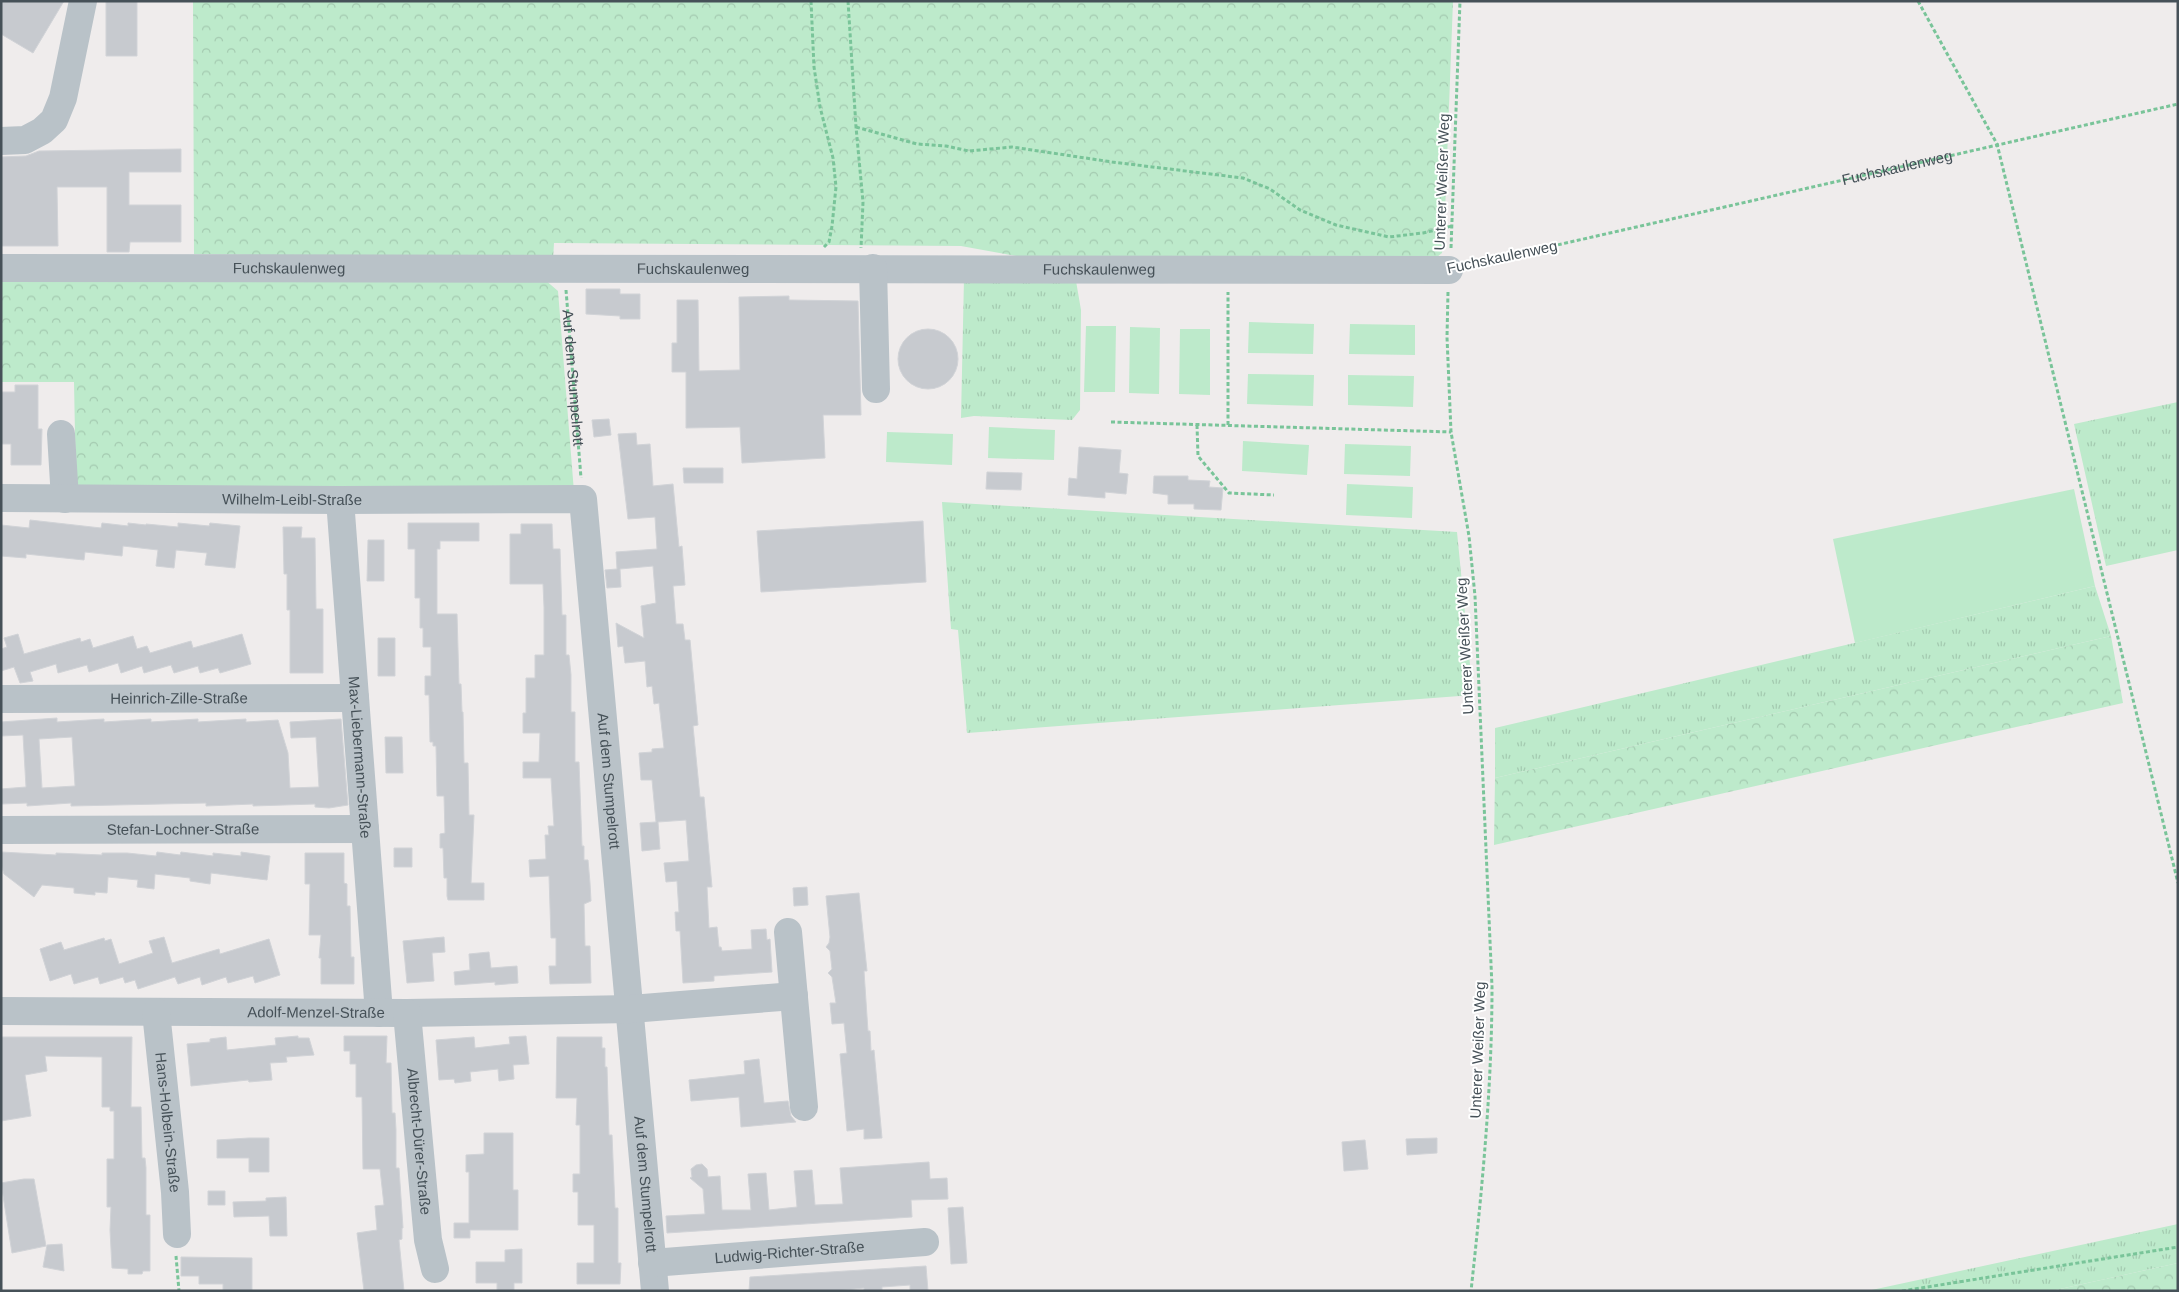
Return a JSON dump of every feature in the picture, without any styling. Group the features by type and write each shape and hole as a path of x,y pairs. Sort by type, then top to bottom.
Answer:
{"street":[{"path":"1,141 25,140 42,131 54,120 63,98 83,1"},
{"path":"867,259 876,389"},
{"name":"Fuchskaulenweg","path":"1,268 565,270 811,268 867,259 1228,269 1449,270"},
{"path":"61,434 65,499"},
{"name":"Wilhelm-Leibl-Straße","path":"1,498 583,499"},
{"name":"Auf dem Stumpelrott","path":"583,499 631,1008 655,1291"},
{"name":"Max-Liebermann-Straße","path":"340,500 364,829 380,1013"},
{"name":"Heinrich-Zille-Straße","path":"1,699 355,698"},
{"name":"Stefan-Lochner-Straße","path":"1,830 364,829"},
{"path":"788,932 804,1107"},
{"name":"Adolf-Menzel-Straße","path":"1,1011 407,1013 631,1008 794,996"},
{"name":"Hans-Holbein-Straße","path":"156,1012 175,1192 177,1234"},
{"name":"Albrecht-Dürer-Straße","path":"407,1013 428,1240 435,1269"},
{"name":"Ludwig-Richter-Straße","path":"652,1263 925,1242"}],"path":[{"path":"811,1 814,67 820,108 833,158 836,187 829,242 814,258 811,268"},
{"path":"848,1 867,259"},
{"name":"Unterer Weißer Weg","path":"1460,1 1447,337 1451,432 1469,536 1475,596 1492,987 1492,1031 1483,1178 1471,1291"},
{"path":"1918,1 1997,144 2178,883"},
{"name":"Fuchskaulenweg","path":"1449,270 2178,104"},
{"path":"856,127 917,144 946,146 969,151 1012,147 1112,162 1243,178 1270,189 1300,210 1336,224 1389,237 1423,233 1452,226"},
{"path":"1228,269 1228,426"},
{"name":"Auf dem Stumpelrott","path":"565,270 583,499"},
{"path":"1111,422 1451,432"},
{"path":"1197,424 1198,456 1229,493 1274,495"},
{"path":"177,1234 175,1248 179,1291"},
{"path":"1902,1291 2178,1247"}],"green space":[{"path":"193,1 1453,1 1442,253 1432,261 1038,260 961,246 554,243 553,260 194,254"},
{"path":"1,278 544,279 558,291 574,492 76,487 74,382 1,382"},
{"path":"964,278 1076,281 1081,310 1080,410 1072,420 974,416 961,418"},
{"path":"1249,322 1314,324 1313,354 1248,353"},
{"path":"1350,324 1415,325 1415,355 1349,354"},
{"path":"1086,326 1116,326 1115,392 1084,392"},
{"path":"1130,327 1160,328 1159,394 1129,393"},
{"path":"1180,329 1210,329 1210,395 1179,394"},
{"path":"1248,374 1314,375 1313,406 1247,404"},
{"path":"1348,375 1414,376 1413,407 1348,405"},
{"path":"2178,402 2178,550 2106,566 2074,424"},
{"path":"989,427 1055,430 1054,460 988,458"},
{"path":"887,432 953,434 952,465 886,462"},
{"path":"1243,441 1309,445 1307,475 1242,471"},
{"path":"1345,444 1411,446 1410,476 1344,474"},
{"path":"1347,484 1413,487 1412,518 1346,515"},
{"path":"2074,489 2095,586 1855,643 1833,539"},
{"path":"942,502 1457,532 1473,695 967,733 958,630 951,629"},
{"path":"2095,586 2111,636 1495,778 1495,728"},
{"path":"2111,636 2123,703 1494,845 1495,778"},
{"path":"2178,1224 2178,1263 2051,1291 1867,1291"},
{"path":"2178,1263 2178,1291 2051,1291"}],"building":[{"path":"1,1 64,1 33,53 1,34"},
{"path":"106,1 137,1 137,56 106,56"},
{"path":"181,149 181,172 129,172 129,205 181,205 181,242 130,242 129,252 107,252 107,187 57,187 58,246 1,246 1,157 26,156 39,151"},
{"path":"586,289 620,289 620,294 640,294 640,319 620,319 620,316 586,314"},
{"path":"789,296 789,300 858,301 861,415 823,415 825,458 742,463 740,427 686,428 686,372 672,372 672,343 677,343 677,300 698,300 699,371 740,370 739,297"},
{"path":"928,329 945,334 953,342 958,359 953,376 945,384 928,389 911,384 903,376 898,359 903,342 911,334"},
{"path":"15,385 38,385 38,429 42,429 41,465 11,465 11,444 1,444 1,392 15,392"},
{"path":"609,419 611,435 594,437 592,420"},
{"path":"636,433 637,445 650,444 653,486 673,484 679,547 682,546 685,585 673,586 676,624 683,624 685,640 690,640 698,725 693,726 700,797 704,797 712,887 707,887 709,928 717,927 719,947 721,947 722,951 752,949 751,930 766,929 767,940 770,939 772,972 714,976 714,981 683,983 680,931 676,931 675,912 679,912 677,881 666,882 664,863 689,861 686,820 658,822 660,849 642,851 640,823 656,822 652,780 641,780 639,753 652,752 652,749 664,748 659,703 654,704 652,686 647,687 645,661 625,663 623,646 618,647 616,623 644,638 641,606 656,603 653,566 620,569 621,587 607,588 605,570 617,569 616,552 657,549 655,517 628,519 618,434"},
{"path":"1079,447 1121,450 1119,473 1128,474 1126,494 1105,492 1105,498 1068,495 1069,478 1077,479"},
{"path":"683,468 723,468 723,483 684,483"},
{"path":"987,472 1022,473 1021,490 986,489"},
{"path":"1154,476 1188,476 1188,480 1210,481 1209,487 1223,488 1221,510 1194,509 1194,504 1168,504 1168,495 1153,493"},
{"path":"30,520 101,528 102,523 128,526 128,523 178,527 178,523 209,526 210,523 240,526 235,568 205,565 207,553 176,550 174,568 156,566 158,550 123,546 122,556 85,552 84,560 26,554 26,558 1,556 1,525 29,528"},
{"path":"923,521 926,582 761,592 757,531"},
{"path":"408,523 479,523 479,541 440,541 440,549 437,549 437,614 457,614 464,763 468,763 469,815 474,815 471,883 484,883 484,900 448,900 447,896 443,848 440,848 440,834 445,833 444,796 437,796 436,746 433,746 433,742 430,742 429,695 425,695 425,676 431,676 431,647 423,647 423,628 420,628 420,598 415,598 415,549 408,549"},
{"path":"521,524 552,524 553,549 560,549 562,615 566,615 566,655 569,655 571,675 571,712 575,712 575,762 579,762 582,846 584,846 584,860 588,860 590,883 591,901 584,904 585,946 590,946 591,983 550,984 549,966 556,966 556,938 551,938 549,876 530,877 529,860 546,859 545,835 549,835 548,826 554,826 551,778 523,778 523,762 539,762 540,733 523,733 523,713 526,713 526,678 535,678 535,655 544,655 544,607 543,584 510,584 510,534 521,534"},
{"path":"283,527 302,527 301,538 315,538 316,609 323,609 323,673 290,673 290,610 287,610 287,574 284,574"},
{"path":"368,540 384,540 384,581 367,581"},
{"path":"18,634 24,654 80,638 81,642 90,639 93,648 133,636 137,649 147,646 150,653 191,641 193,648 242,634 251,664 220,673 218,668 200,673 198,666 174,673 171,665 144,673 142,666 121,673 118,663 89,672 87,665 58,673 56,664 30,672 33,681 20,683 14,667 1,671 1,649 7,647 4,638"},
{"path":"378,638 395,638 395,676 378,676"},
{"path":"57,718 57,722 104,719 104,722 151,719 151,722 198,719 198,722 246,719 246,722 278,720 288,753 290,788 319,787 316,737 291,738 290,722 341,719 348,805 329,808 315,807 315,804 206,806 206,803 71,806 71,803 27,806 27,803 1,804 1,789 26,787 23,735 1,736 1,722","holes":["72,737 75,786 42,788 39,739"]},
{"path":"385,737 402,737 403,773 386,773"},
{"path":"394,848 412,848 412,867 394,867"},
{"path":"1,852 56,855 56,853 102,855 102,853 127,853 156,856 157,852 180,855 181,852 213,856 213,853 241,856 241,852 270,856 267,880 211,873 210,884 190,881 190,878 155,874 154,889 137,887 138,880 108,877 107,893 95,892 95,895 74,893 74,888 42,885 34,897 4,874 1,864"},
{"path":"305,853 344,853 344,883 347,884 347,906 350,906 351,957 354,957 354,984 321,984 321,958 319,958 321,935 309,935 310,884 305,884"},
{"path":"807,887 808,905 794,906 793,888"},
{"path":"859,893 867,971 864,971 868,1031 870,1031 871,1051 874,1050 882,1138 864,1139 864,1129 847,1131 840,1054 847,1053 844,1023 832,1024 830,1003 836,1003 832,977 828,973 832,969 830,951 826,947 830,937 826,896"},
{"path":"164,937 172,963 219,949 220,954 269,939 280,975 255,983 253,976 228,983 226,977 202,985 200,977 178,984 175,977 138,989 135,980 125,983 123,977 100,984 98,977 74,984 71,974 50,981 40,949 61,942 64,950 104,938 105,941 111,939 119,964 153,953 149,941"},
{"path":"444,937 445,952 432,953 434,981 407,983 403,941"},
{"path":"489,952 491,968 517,966 518,983 495,985 495,982 455,985 454,972 470,970 469,954"},
{"path":"298,1036 298,1038 309,1038 314,1055 286,1057 287,1062 270,1063 272,1080 249,1082 248,1080 191,1086 187,1044 210,1042 210,1039 226,1037 227,1050 276,1045 275,1038"},
{"path":"344,1036 387,1036 386,1063 391,1063 392,1113 395,1113 396,1130 396,1168 399,1168 403,1228 402,1239 399,1240 404,1291 364,1291 357,1233 377,1230 375,1206 384,1205 380,1169 363,1169 362,1097 356,1097 356,1064 350,1064 350,1051 344,1051"},
{"path":"526,1036 529,1064 513,1065 514,1079 499,1081 498,1069 470,1072 471,1081 455,1083 454,1079 439,1080 436,1040 474,1037 475,1048 510,1044 509,1037"},
{"path":"1,1037 132,1037 131,1107 141,1107 142,1158 145,1158 146,1168 146,1215 150,1215 150,1271 143,1271 142,1274 128,1274 128,1269 112,1268 111,1207 107,1207 107,1159 114,1159 114,1111 110,1111 110,1107 102,1107 102,1057 45,1056 47,1071 25,1075 31,1116 1,1121"},
{"path":"557,1037 602,1037 602,1048 605,1048 609,1135 612,1135 615,1208 618,1208 618,1263 621,1263 620,1284 577,1284 577,1263 594,1263 594,1225 578,1225 578,1192 573,1192 573,1174 580,1174 580,1125 576,1125 577,1098 556,1098"},
{"path":"759,1059 764,1103 788,1101 791,1116 796,1122 741,1127 739,1097 691,1101 689,1080 745,1074 744,1061"},
{"path":"484,1133 513,1133 513,1190 518,1190 518,1230 470,1230 470,1238 454,1238 454,1223 469,1223 469,1172 466,1172 466,1155 484,1154"},
{"path":"269,1138 269,1172 249,1172 249,1158 217,1158 217,1140"},
{"path":"1437,1138 1437,1153 1407,1155 1406,1139"},
{"path":"1365,1140 1368,1169 1344,1171 1342,1142"},
{"path":"929,1162 930,1179 947,1178 948,1199 911,1200 912,1217 667,1233 666,1216 705,1214 703,1189 690,1178 692,1177 691,1169 696,1165 702,1164 707,1169 708,1177 720,1176 722,1210 751,1210 748,1174 766,1173 769,1210 797,1207 794,1171 812,1170 815,1205 843,1204 840,1168"},
{"path":"34,1179 46,1246 12,1253 1,1183"},
{"path":"208,1191 225,1191 225,1205 208,1205"},
{"path":"286,1197 287,1236 270,1236 269,1216 234,1217 233,1202 266,1201 266,1198"},
{"path":"963,1207 967,1263 951,1264 948,1208"},
{"path":"62,1244 64,1271 43,1267 47,1245"},
{"path":"522,1249 522,1283 514,1283 514,1291 497,1291 497,1283 476,1283 476,1262 505,1262 505,1250"},
{"path":"181,1257 252,1258 252,1291 223,1291 223,1284 199,1284 199,1276 181,1276"},
{"path":"926,1266 928,1291 910,1291 910,1285 882,1287 882,1291 864,1291 864,1288 836,1291 749,1291 750,1277"}]}
